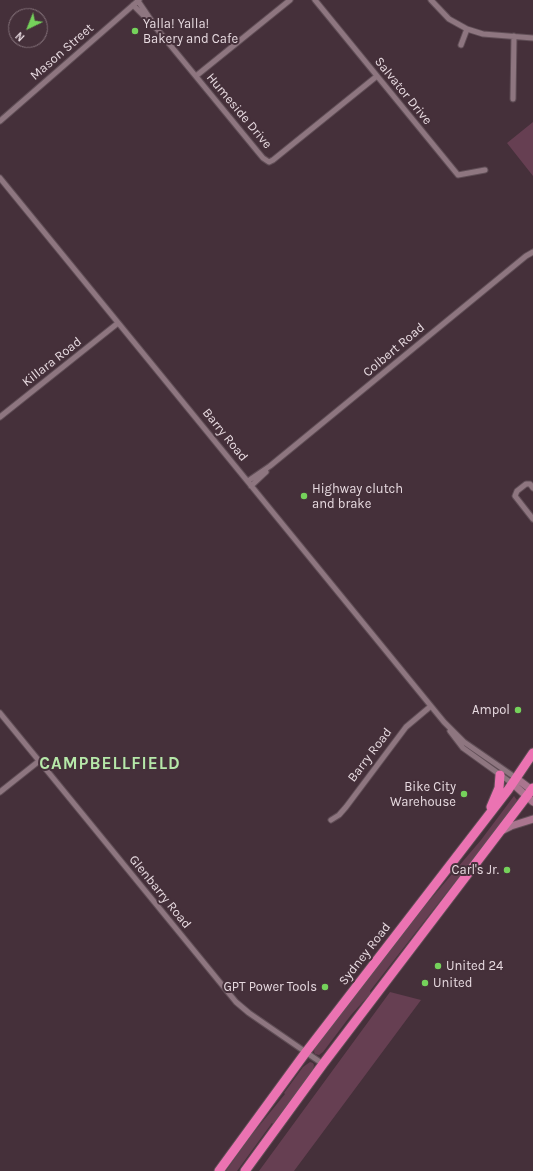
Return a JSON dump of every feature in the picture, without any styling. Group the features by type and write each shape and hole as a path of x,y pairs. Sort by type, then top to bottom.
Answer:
{"highway":[{"name":"Sydney Road","path":"219,1171 306,1052 515,781 533,753"},
{"path":"487,818 499,788 500,775"},
{"path":"245,1171 323,1064 500,832 532,793"}],"main road":[{"name":"Barry Road","path":"515,781 532,793"},
{"path":"500,832 511,826 533,819"}],"street":[{"path":"139,0 157,29"},
{"name":"Mason Street","path":"0,121 139,0"},
{"path":"196,76 290,0"},
{"name":"Salvator Drive","path":"314,0 458,175 484,170"},
{"path":"431,0 450,19 466,30 483,34 533,38"},
{"name":"Humeside Drive","path":"133,5 157,29 266,161 271,162 377,76"},
{"path":"461,45 466,30"},
{"path":"513,99 514,36"},
{"name":"Barry Road","path":"0,178 432,706 451,734 463,748 500,775 515,781"},
{"name":"Colbert Road","path":"249,484 526,256 533,252"},
{"name":"Killara Road","path":"0,417 118,323"},
{"path":"533,488 530,484 526,484 517,491 515,496 533,519"},
{"name":"Barry Road","path":"331,820 346,807 406,727 432,706"},
{"name":"Glenbarry Road","path":"0,713 236,1002 249,1013 323,1064"},
{"name":"Barry Road","path":"444,722 464,742 515,781"},
{"path":"0,792 39,761"}],"shaded area":[{"path":"533,122 533,176 507,143"},
{"path":"514,796 517,800 514,806 370,991 371,993 351,1015 323,1052 319,1055 315,1054 315,1047 424,907 481,840"},
{"path":"390,992 421,1000 294,1171 259,1171"},
{"path":"310,1062 314,1065 313,1070 237,1171 226,1171 250,1137 285,1094 284,1093 303,1067"}],"place":[{"name":"Yalla! Yalla! Bakery and Cafe","path":"135,31"},
{"name":"Highway clutch and brake","path":"304,496"},
{"name":"Ampol","path":"518,710"},
{"name":"Bike City Warehouse","path":"464,794"},
{"name":"Carl's Jr.","path":"507,870"},
{"name":"United 24","path":"438,966"},
{"name":"United","path":"425,983"},
{"name":"GPT Power Tools","path":"325,987"}],"district":[{"name":"CAMPBELLFIELD","path":"110,764"}]}
